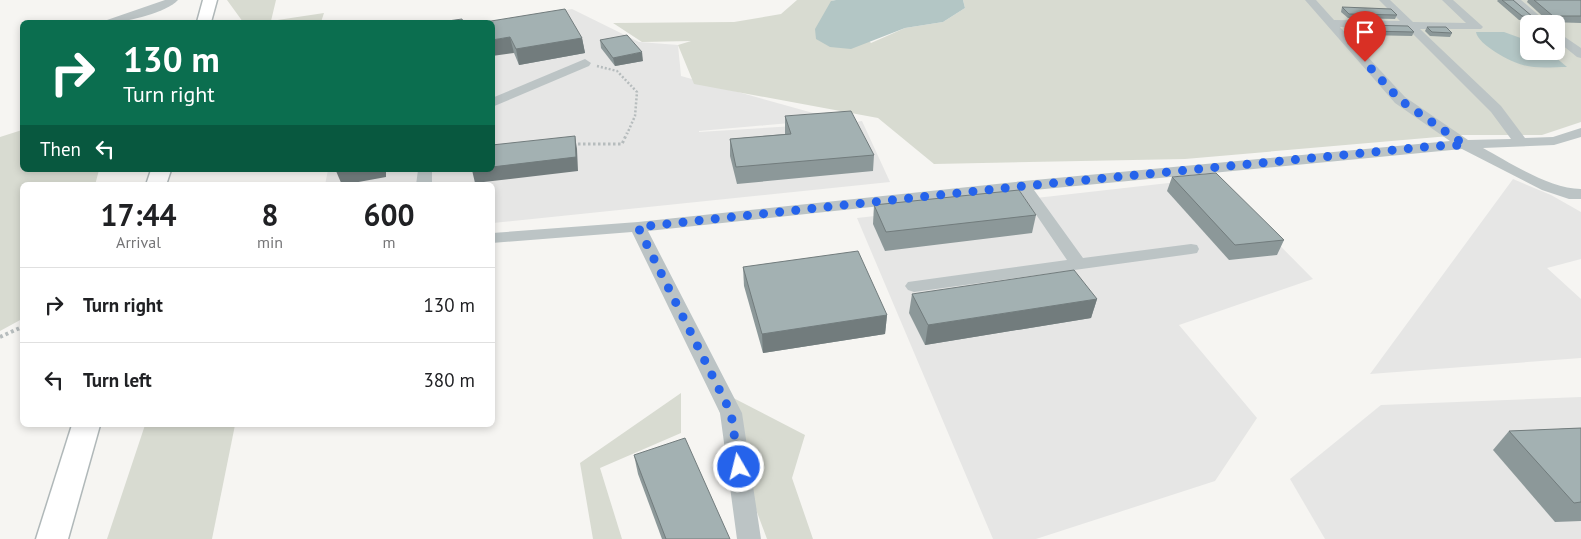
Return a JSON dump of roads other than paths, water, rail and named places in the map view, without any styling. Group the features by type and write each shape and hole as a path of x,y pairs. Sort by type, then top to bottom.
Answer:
{"main road":[{"path":"205,20 210,0"},
{"path":"52,539 85,427"}],"street":[{"path":"117,20 159,8 173,0"},
{"path":"1310,0 1400,100 1465,145 1547,186 1577,197"},
{"path":"1384,0 1496,109 1520,141"},
{"path":"1331,23 1477,27 1447,0"},
{"path":"1514,0 1533,15"},
{"path":"1565,41 1581,54"},
{"path":"495,102 585,63"},
{"path":"495,238 638,227 1426,146 1554,141 1581,132"},
{"path":"1024,186 1078,264"},
{"path":"638,227 731,413 749,539"},
{"path":"914,286 1191,249"}]}
